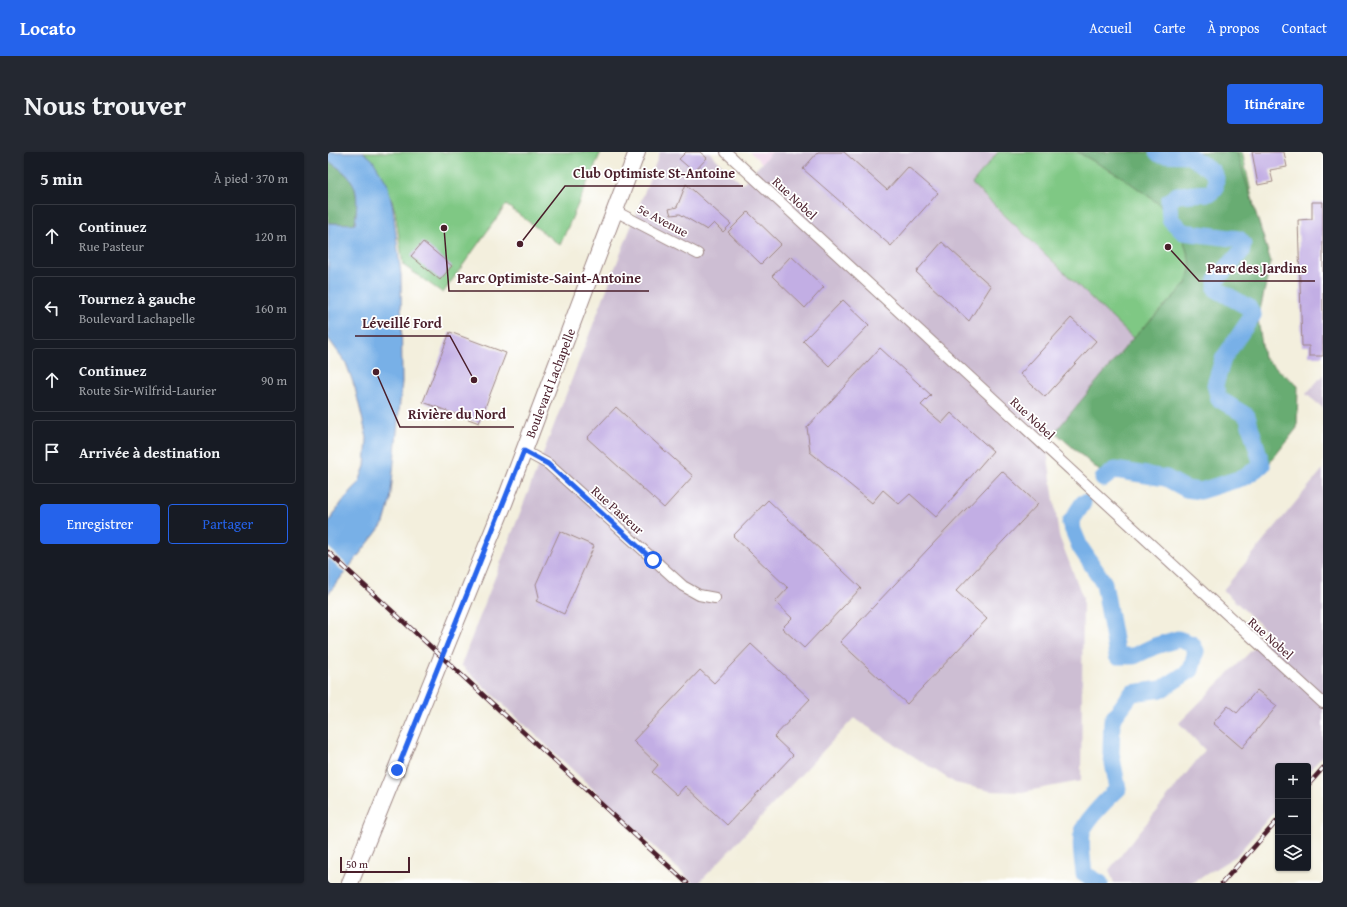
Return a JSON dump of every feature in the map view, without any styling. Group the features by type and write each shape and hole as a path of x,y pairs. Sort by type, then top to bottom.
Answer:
{"main road":[{"name":"Boulevard Lachapelle","path":"350,883 443,658 524,451 637,152"}],"street":[{"name":"Rue Nobel","path":"726,152 1323,703"},
{"name":"5e Avenue","path":"615,211 698,254"},
{"name":"Rue Pasteur","path":"524,451 548,464 689,590 699,595 715,598"}],"shaded area":[{"path":"660,152 709,152 742,184 772,152 998,152 972,184 1133,338 1046,443 1059,536 1083,598 1081,781 1022,792 990,791 955,783 854,718 699,883 693,883 461,665"},
{"path":"750,152 772,152 762,163"},
{"path":"1323,375 1323,408 1306,394"},
{"path":"1323,469 1323,755 1311,769 1311,763 1275,763 1275,810 1236,856 1192,883 1114,883 1109,870 1205,750 1179,723 1269,633 1223,590"}],"green space":[{"path":"363,152 601,152 560,245 506,205 443,293 403,265 395,211 387,185"},
{"path":"998,152 1242,152 1255,210 1169,302 1133,338 972,184"},
{"path":"1077,152 1237,152 1271,262 1258,319 1264,358 1298,386 1297,428 1264,470 1228,484 1205,488 1175,482 1164,472 1103,474 1055,432 1133,338 1186,284 1191,266 1182,235 1159,204 1122,177"},
{"path":"328,161 338,167 351,180 354,186 357,202 355,224 328,223"}],"water":[{"path":"328,152 363,152 372,159 387,183 393,208 401,275 402,382 390,502 384,523 328,594 328,523 342,502 359,482 365,466 367,438 355,388 346,363 328,338 328,223 355,224 357,202 354,186 351,180 338,167 328,161"}],"pier":[{"path":"328,547 351,569 346,574 328,557"}],"building":[{"path":"686,152 700,152 707,158 694,172 679,159"},
{"path":"818,152 844,152 887,190 908,167 938,193 891,246 803,169"},
{"path":"1252,152 1284,152 1287,167 1270,170 1273,182 1258,185"},
{"path":"686,184 731,224 723,232 714,223 707,230 680,214 671,215 669,209 677,207"},
{"path":"1312,202 1323,202 1323,356 1309,356 1309,346 1302,346 1298,220 1312,219"},
{"path":"748,212 781,244 761,264 728,232"},
{"path":"423,242 452,266 440,280 411,256"},
{"path":"942,242 991,286 969,321 916,272"},
{"path":"791,256 824,287 805,308 772,276"},
{"path":"843,300 869,325 829,366 803,341"},
{"path":"1071,318 1096,341 1045,397 1020,374"},
{"path":"450,332 506,353 479,423 423,402"},
{"path":"880,348 931,395 921,405 942,423 951,413 993,451 936,517 910,494 899,504 883,490 872,503 810,452 807,427"},
{"path":"616,407 693,476 664,508 587,438"},
{"path":"1002,471 1038,504 956,591 987,619 907,704 840,642"},
{"path":"768,500 861,588 804,648 782,628 792,618 775,602 788,588 733,536"},
{"path":"560,531 594,546 564,614 536,601 539,597 536,584"},
{"path":"751,644 810,699 774,737 793,755 727,825 685,786 677,795 652,772 658,765 633,741 700,670 714,683"},
{"path":"1257,690 1277,706 1242,748 1213,723 1228,706 1237,713"}],"waterway":[{"path":"1103,479 1115,470 1166,478 1186,489 1200,491 1245,477 1262,465 1247,416 1219,399 1215,385 1223,359 1253,315 1248,307 1216,289 1216,280 1241,252 1243,244 1239,239 1183,232 1170,219 1169,201 1177,195 1210,193 1215,189 1216,178 1212,171 1188,155 1159,154 1157,152"},
{"path":"1083,503 1070,523 1080,547 1104,583 1117,656 1134,656 1155,646 1178,639 1192,644 1196,651 1191,670 1162,689 1132,693 1112,720 1111,753 1118,789 1089,820 1083,830 1081,841 1084,874 1100,883"}],"railway":[{"path":"328,552 687,883"},
{"path":"1311,782 1323,768"},
{"path":"1222,883 1275,823"}],"place":[{"name":"Parc Optimiste-Saint-Antoine","path":"444,228"},
{"name":"Club Optimiste St-Antoine","path":"520,244"},
{"name":"Parc des Jardins","path":"1168,247"},
{"name":"Rivière du Nord","path":"376,372"},
{"name":"Léveillé Ford","path":"474,380"}],"route":[{"path":"397,770 443,658 524,451 536,456 548,464 653,560"}]}
